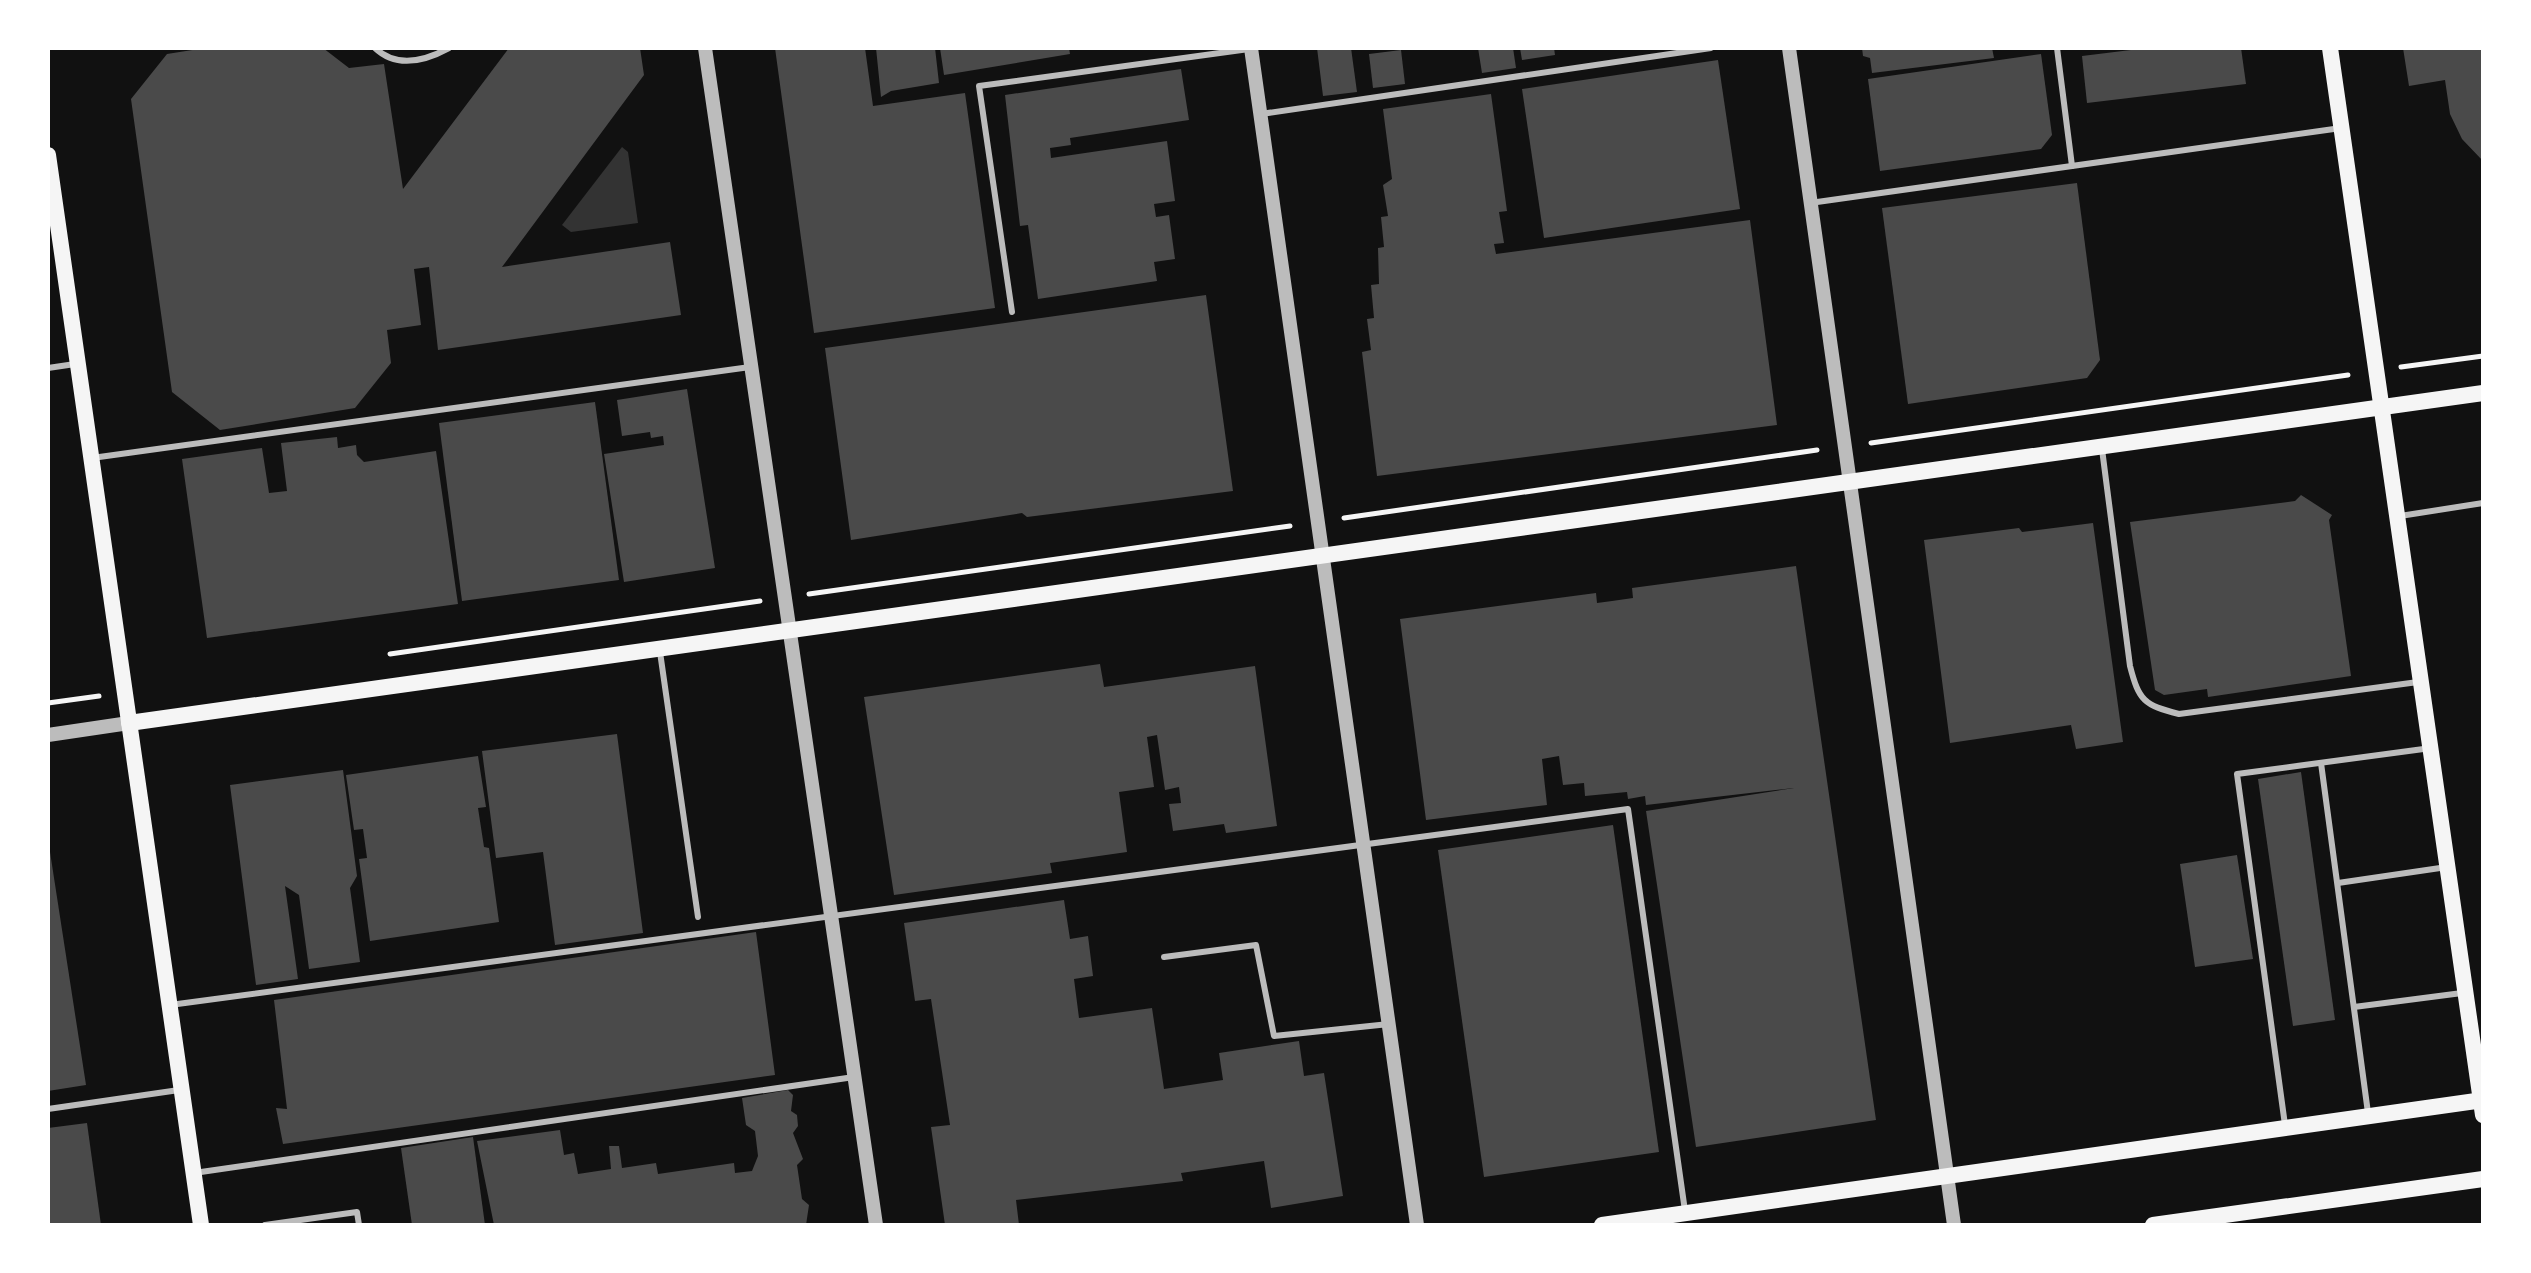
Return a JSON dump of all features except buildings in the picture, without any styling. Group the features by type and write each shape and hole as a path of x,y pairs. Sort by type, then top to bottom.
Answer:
{"main road":[{"path":"1602,1225 2369,1116 2482,1105 2330,48"},
{"path":"48,155 201,1225"},
{"path":"129,723 2483,393"},
{"path":"2153,1225 2483,1179"}],"street":[{"path":"705,48 876,1225"},
{"path":"1251,48 1417,1225"},
{"path":"1789,48 1954,1225"},
{"path":"48,735 129,723"}],"lane":[{"path":"375,48 383,56 403,62 430,58 449,48"},
{"path":"1012,312 979,86 1251,48"},
{"path":"1261,114 1711,48"},
{"path":"2057,48 2072,166"},
{"path":"1810,203 2342,128"},
{"path":"48,368 78,364"},
{"path":"91,458 750,367"},
{"path":"2101,446 2130,666 2137,694 2152,708 2179,714 2421,681"},
{"path":"2398,516 2483,503"},
{"path":"660,648 698,917"},
{"path":"2285,1128 2237,774 2431,748"},
{"path":"2321,763 2369,1116"},
{"path":"170,1005 1628,809 1686,1213"},
{"path":"2338,883 2447,867"},
{"path":"1164,957 1256,945 1274,1036 1389,1024"},
{"path":"2354,1007 2466,993"},
{"path":"194,1173 854,1077"},
{"path":"48,1109 182,1090"},
{"path":"265,1225 357,1212 359,1225"}],"path":[{"path":"389,654 2483,356"},
{"path":"48,703 125,692"}],"shaded area":[{"path":"622,147 628,152 638,223 571,232 562,225"}]}
